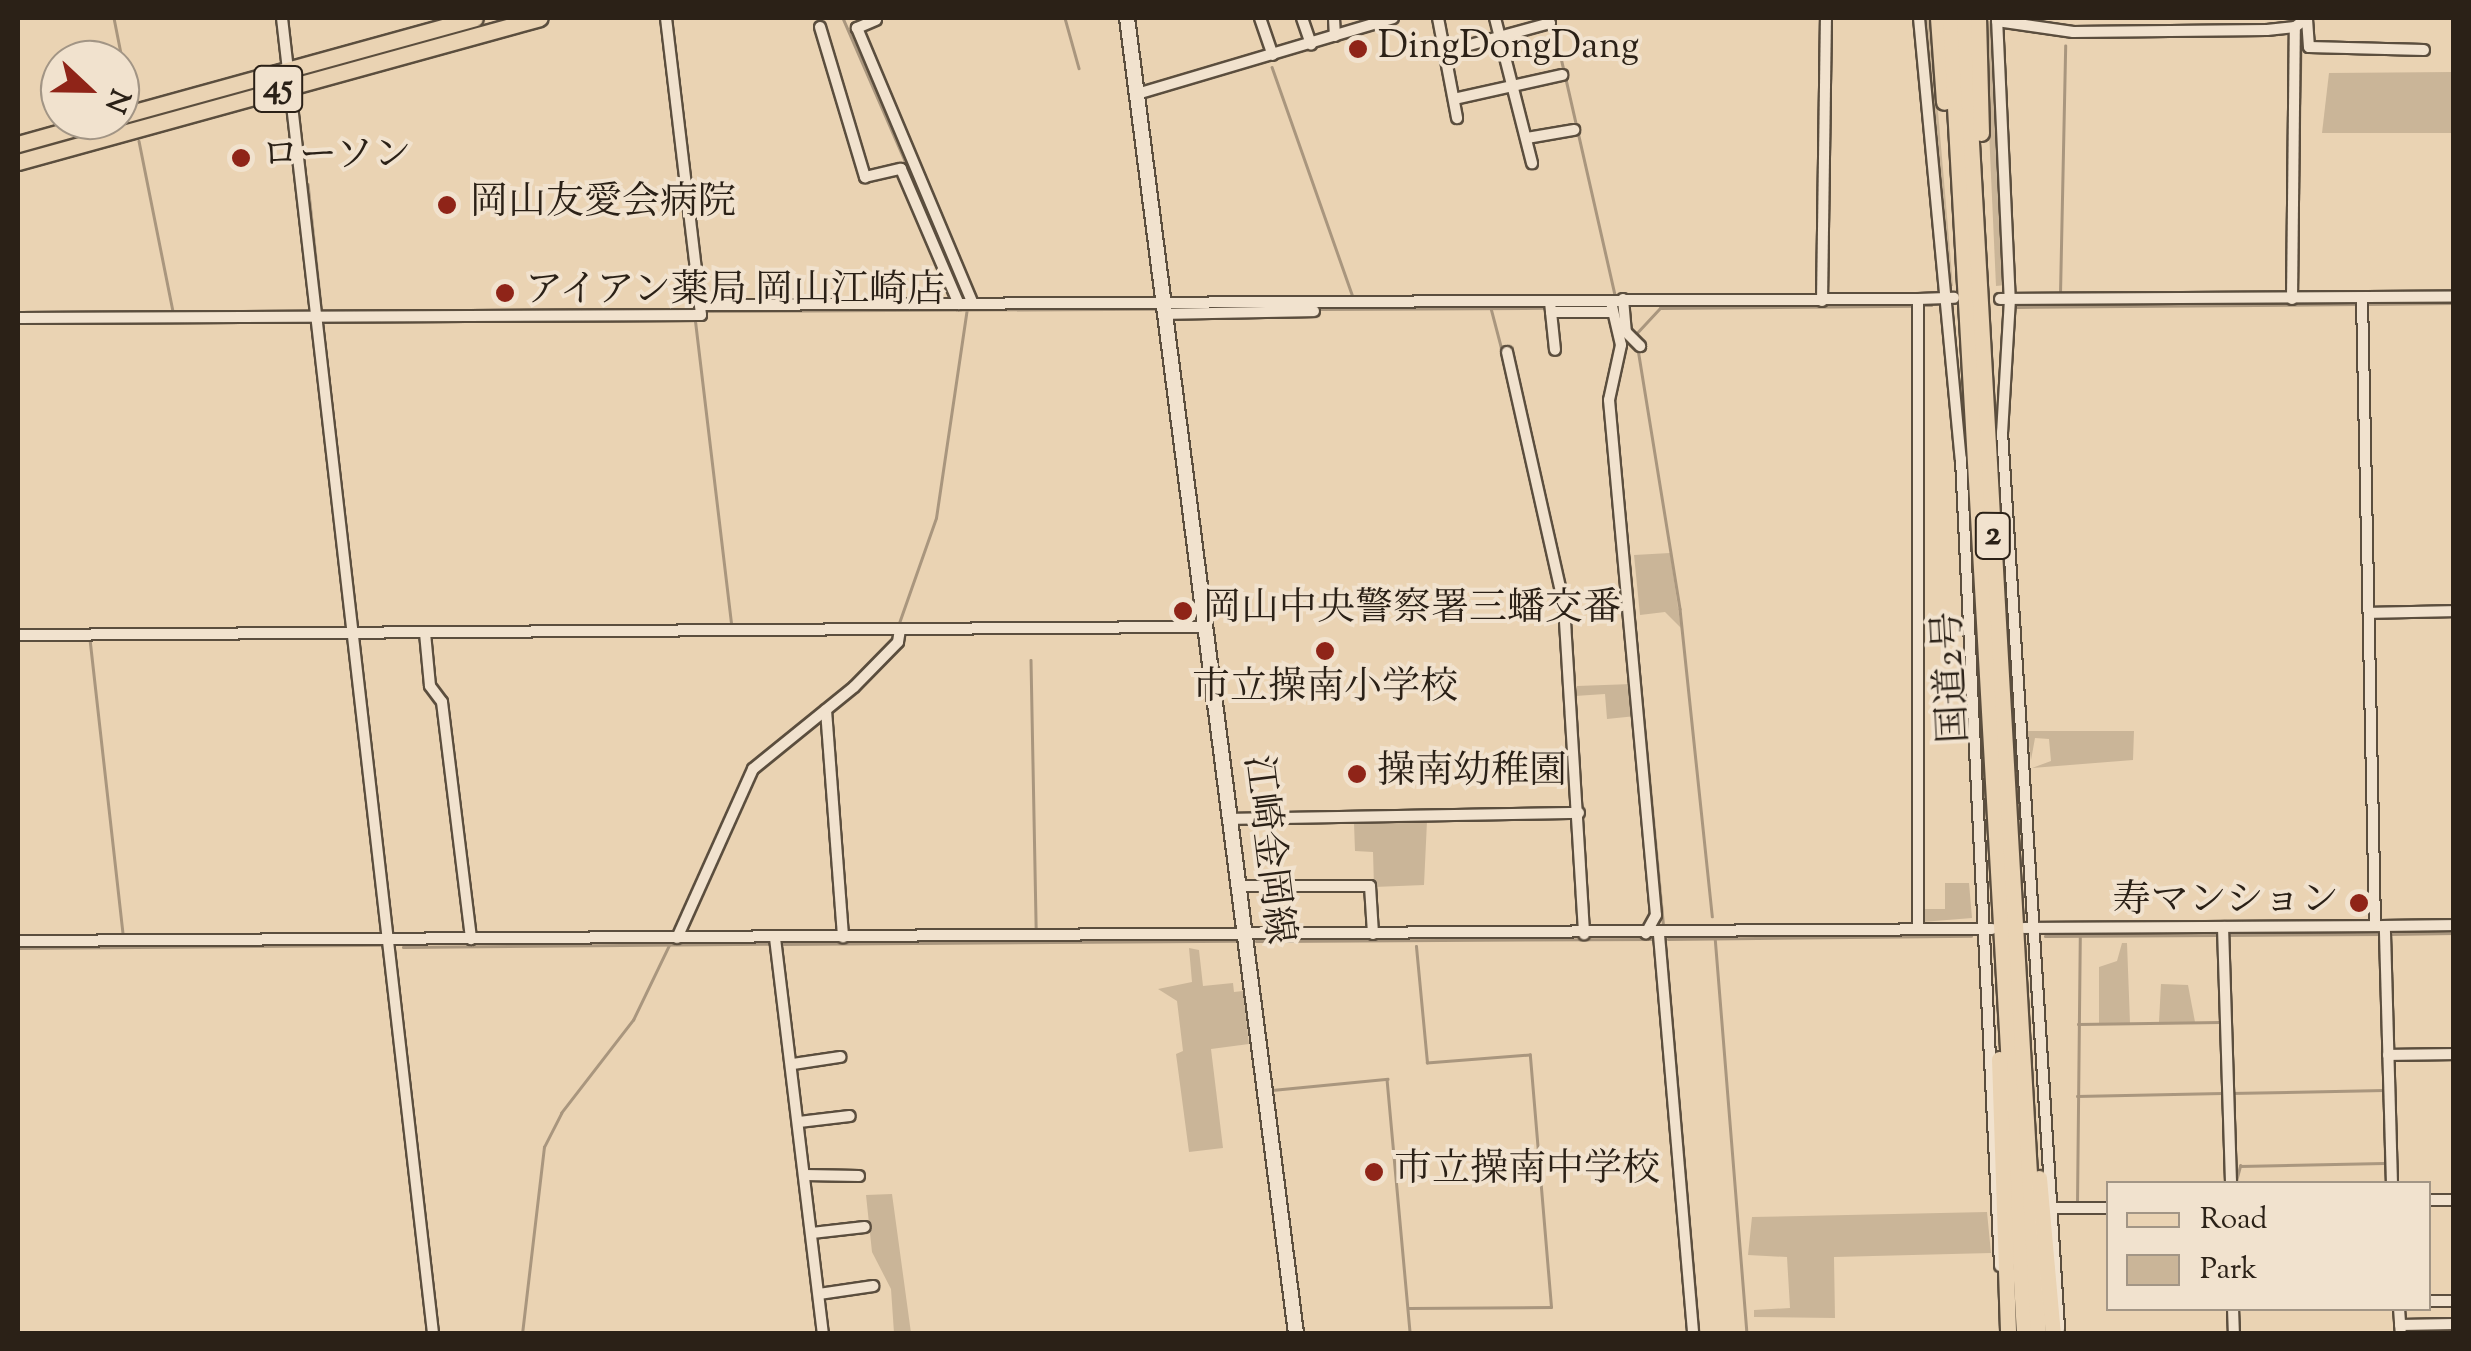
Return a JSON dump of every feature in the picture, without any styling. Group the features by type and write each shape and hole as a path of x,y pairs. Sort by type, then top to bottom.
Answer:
{"main road":[{"name":"45","path":"18,162 476,18"},
{"name":"45","path":"140,111 540,18"},
{"name":"江崎金岡線","path":"1128,18 1296,1334"},
{"path":"1938,18 1968,340"},
{"name":"国道2号","path":"1950,18 2005,990 2016,1332"},
{"name":"国道2号","path":"1964,18 2038,1334"},
{"path":"1974,189 1982,163 1978,18"},
{"path":"2022,1055 2056,1334"}],"street":[{"path":"282,18 433,1334"},
{"path":"666,18 698,311"},
{"path":"1260,18 1272,55"},
{"path":"1302,18 1311,44"},
{"path":"1334,18 1335,36"},
{"path":"1137,94 1393,18"},
{"path":"1438,18 1457,118"},
{"path":"1495,18 1532,163"},
{"path":"1822,300 1826,18"},
{"path":"1918,18 1948,299 1969,593 1996,1237 2016,1332"},
{"path":"2056,1334 2002,432 2005,299 1997,18 2073,32 2301,22"},
{"path":"2073,32 2075,18"},
{"path":"876,20 857,28 967,304"},
{"path":"2301,22 2309,48 2424,50"},
{"path":"2292,299 2301,22"},
{"path":"1444,52 1550,24"},
{"path":"820,27 866,177 901,169 967,304"},
{"path":"1454,99 1562,76"},
{"path":"1528,138 1574,130"},
{"path":"2005,299 2362,302 2454,298"},
{"path":"1163,308 1551,307 1822,300 1918,303 1948,299"},
{"path":"2362,302 2392,1181"},
{"path":"1918,303 1918,929"},
{"path":"18,318 318,317 967,304 1314,312"},
{"path":"1615,304 1635,340"},
{"path":"1615,304 1621,344 1609,400 1694,1334"},
{"path":"1551,307 1554,350"},
{"path":"1507,352 1564,605 1584,934"},
{"path":"2370,613 2454,612"},
{"path":"18,634 1204,627"},
{"path":"673,938 748,775 826,710 898,642 898,630"},
{"path":"425,633 430,686 442,702 471,939"},
{"path":"826,710 843,937"},
{"path":"1229,819 1579,813"},
{"path":"1238,886 1370,886 1373,934"},
{"path":"2030,927 2224,932 2454,925"},
{"path":"18,942 1657,935 1986,928"},
{"path":"2224,932 2231,1181"},
{"path":"776,941 823,1334"},
{"path":"2388,1056 2454,1054"},
{"path":"792,1064 840,1057"},
{"path":"799,1122 850,1116"},
{"path":"805,1176 859,1176"},
{"path":"2051,1208 2106,1208"},
{"path":"812,1233 865,1226"},
{"path":"819,1294 873,1286"},
{"path":"2400,1329 2454,1324"}],"green space":[{"path":"1923,18 1930,18 1953,286 1945,286"},
{"path":"1984,19 1994,23 2006,285 1996,286"},
{"path":"2453,72 2453,133 2322,133 2329,73"},
{"path":"1670,553 1681,628 1665,612 1640,615 1634,555"},
{"path":"1632,684 1636,716 1607,719 1605,694 1575,696 1577,686"},
{"path":"2027,731 2134,731 2133,760 2032,768 2051,761 2049,739 2035,738 2031,760"},
{"path":"1427,821 1424,885 1374,887 1373,852 1355,851 1354,823"},
{"path":"1945,883 1969,883 1972,918 1922,922 1923,909 1945,909"},
{"path":"2122,943 2127,943 2130,1023 2099,1024 2099,967 2117,961"},
{"path":"1189,948 1199,950 1203,986 1233,983 1234,992 1243,991 1249,1044 1211,1049 1223,1148 1189,1152 1176,1054 1183,1051 1177,1001 1158,989 1192,982"},
{"path":"2161,984 2188,985 2195,1022 2159,1022"},
{"path":"892,1194 911,1333 894,1333 891,1289 872,1252 866,1195"},
{"path":"1987,1212 1991,1253 1834,1257 1835,1318 1754,1317 1754,1310 1790,1308 1787,1257 1748,1255 1752,1217"}],"waterway":[{"path":"114,18 118,40"},
{"path":"843,18 964,296"},
{"path":"1065,18 1079,68"},
{"path":"1552,18 1564,71"},
{"path":"2298,179 2301,27"},
{"path":"2060,294 2065,46"},
{"path":"1272,67 1353,297"},
{"path":"1566,79 1615,295"},
{"path":"139,141 173,311"},
{"path":"308,184 321,305"},
{"path":"2365,304 2454,303"},
{"path":"2017,307 2357,304"},
{"path":"1634,336 1660,308 1914,306"},
{"path":"1922,306 1932,306"},
{"path":"898,626 936,518 967,308"},
{"path":"1491,308 1502,350"},
{"path":"1319,309 1546,308"},
{"path":"706,311 1154,309"},
{"path":"18,312 312,311"},
{"path":"327,311 478,311"},
{"path":"695,317 732,626"},
{"path":"1638,349 1680,609 1712,916"},
{"path":"1618,444 1664,929"},
{"path":"18,630 38,630"},
{"path":"872,662 893,638"},
{"path":"90,639 123,935"},
{"path":"1031,660 1036,929"},
{"path":"673,933 749,766 790,732"},
{"path":"2390,934 2454,933"},
{"path":"2225,935 2382,934"},
{"path":"2045,936 2217,935"},
{"path":"1665,936 1699,1334"},
{"path":"1715,936 1747,1334"},
{"path":"1668,939 1971,936"},
{"path":"2077,1204 2080,938"},
{"path":"1256,941 1655,939"},
{"path":"522,1334 544,1147 561,1113 633,1020 671,941"},
{"path":"778,944 1236,941"},
{"path":"403,947 770,944"},
{"path":"18,948 385,945"},
{"path":"2381,945 2386,1181"},
{"path":"1409,1308 1551,1307 1530,1055 1427,1063 1416,947"},
{"path":"2078,1024 2220,1022"},
{"path":"1272,1090 1387,1079 1410,1334"},
{"path":"2230,1093 2384,1090"},
{"path":"2077,1096 2222,1093"},
{"path":"2236,1181 2240,1166 2384,1163"}],"place":[{"name":"DingDongDang","path":"1358,49"},
{"name":"ローソン","path":"241,158"},
{"name":"岡山友愛会病院","path":"447,205"},
{"name":"アイアン薬局 岡山江崎店","path":"505,293"},
{"name":"岡山中央警察署三蟠交番","path":"1183,611"},
{"name":"市立操南小学校","path":"1325,651"},
{"name":"操南幼稚園","path":"1357,774"},
{"name":"寿マンション","path":"2359,903"},
{"name":"市立操南中学校","path":"1374,1172"}]}
